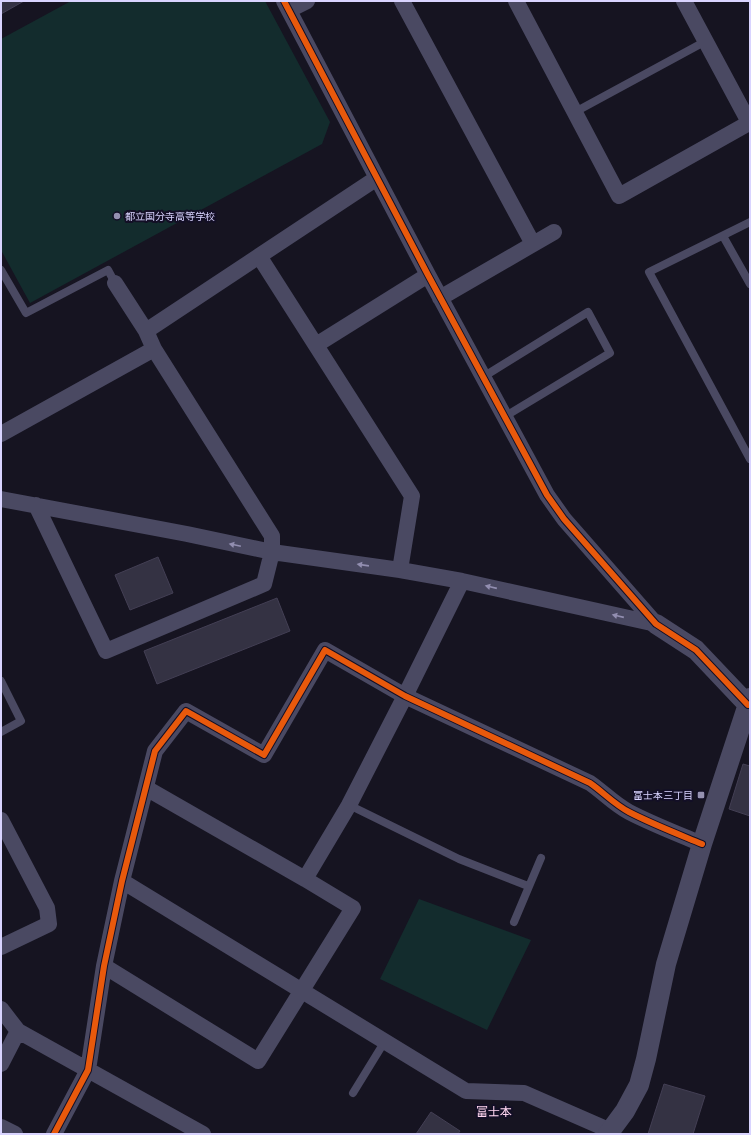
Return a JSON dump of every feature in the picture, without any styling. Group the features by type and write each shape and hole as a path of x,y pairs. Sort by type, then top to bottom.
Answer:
{"street":[{"path":"122,881 466,1091 524,1093 609,1132 625,1111 639,1085 666,964 702,844 749,703 696,650 656,624 564,519 547,495 440,298 286,6 306,1"},
{"path":"402,1 533,244"},
{"path":"516,1 619,196 750,124 684,1"},
{"path":"146,331 377,178"},
{"path":"440,298 554,232"},
{"path":"259,256 412,496 400,570"},
{"path":"316,345 428,275"},
{"path":"36,505 106,650 264,584 272,552 272,536 154,349 146,331 116,283"},
{"path":"1,434 154,349"},
{"path":"1,499 187,534 272,552 400,570 462,581 656,624"},
{"path":"305,880 349,805 462,581"},
{"path":"54,1134 88,1070 104,966 122,881 155,751 186,711 264,755 325,650 405,696 590,783 628,812 702,844"},
{"path":"104,966 258,1061 353,908 146,788"},
{"path":"1,820 47,908 49,924 1,948"},
{"path":"1,1009 18,1031 203,1134"},
{"path":"1,1064 18,1031"},
{"path":"1,1127 15,1134"}],"lane":[{"path":"575,112 706,41"},
{"path":"750,222 649,272 750,459"},
{"path":"723,236 750,284"},
{"path":"1,270 26,313 108,270 116,283"},
{"path":"483,377 588,312 610,353 504,417"},
{"path":"1,681 21,721 1,732"},
{"path":"349,805 459,859 528,886"},
{"path":"514,922 541,858"},
{"path":"353,1093 385,1041"}],"green space":[{"name":"都立国分寺高等学校","path":"71,1 265,1 330,122 322,144 30,303 1,250 1,39"},
{"path":"419,899 531,940 487,1030 380,979"}],"building":[{"path":"1,1 24,1 1,14"},
{"path":"158,557 173,593 130,610 115,575"},
{"path":"277,598 290,631 157,684 144,651"},
{"path":"743,764 750,766 750,816 729,809"},
{"path":"664,1084 705,1096 693,1134 648,1134"},
{"path":"431,1112 460,1131 458,1134 416,1134"}],"cycle path":[{"path":"284,1 428,275 547,495 564,519 656,624 696,650 748,705 750,705"},
{"path":"54,1134 88,1070 104,966 122,881 155,751 186,711 264,755 325,650 405,696 590,783 629,812 702,844"}],"place":[{"name":"都立国分寺高等学校","path":"117,216"},
{"name":"富士本三丁目","path":"701,795"}],"district":[{"name":"富士本","path":"494,1112"}]}
